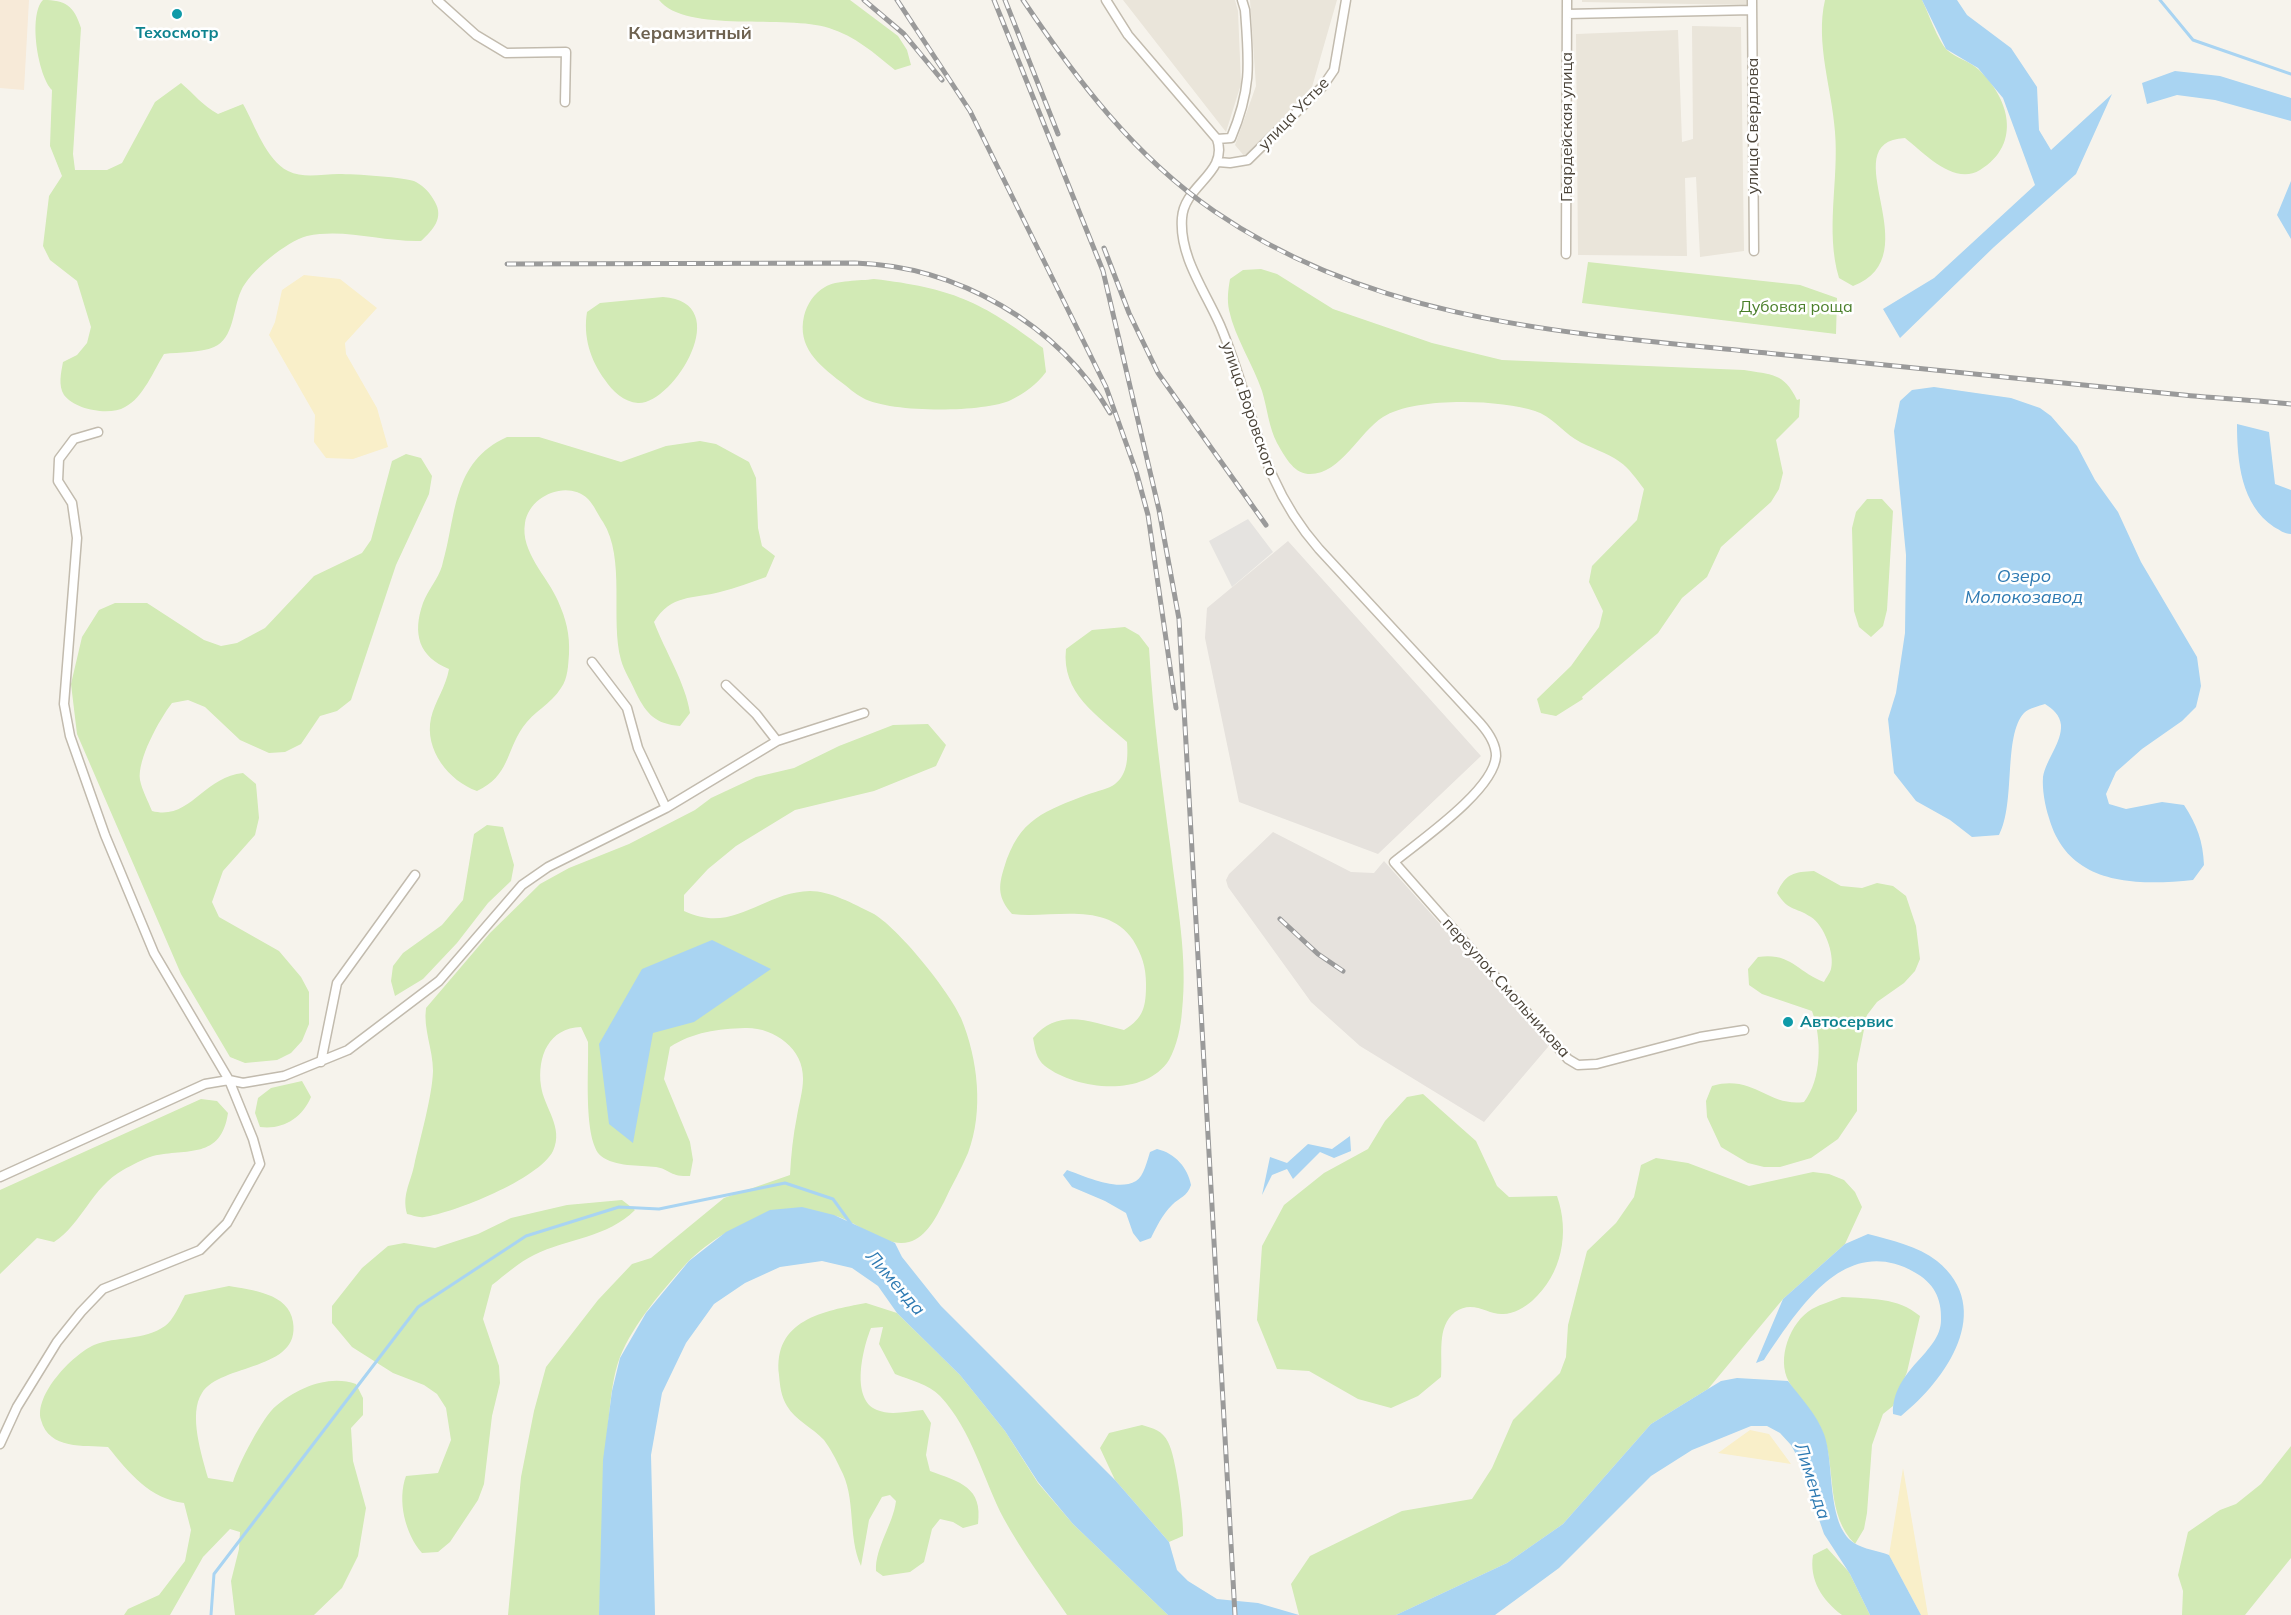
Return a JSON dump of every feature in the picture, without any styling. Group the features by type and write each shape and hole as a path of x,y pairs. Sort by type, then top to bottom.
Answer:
{"street":[{"path":"437,0 476,35 506,53 566,52 564,102"},
{"path":"1106,0 1128,34 1217,139 1220,148 1218,162"},
{"path":"1217,139 1231,138 1242,113 1249,85 1245,10 1242,0"},
{"name":"улица Устье","path":"1218,162 1230,163 1248,159 1323,86 1334,70 1346,0"},
{"name":"Гвардейская улица","path":"1566,254 1567,0"},
{"name":"улица Свердлова","path":"1752,0 1754,251"},
{"path":"1567,14 1752,10"},
{"name":"улица Воровского","path":"1218,162 1190,194 1182,215 1182,231 1196,278 1220,326 1264,460 1298,525 1480,723 1495,747 1494,766 1484,785 1394,862"},
{"path":"0,1444 17,1407 57,1342 103,1289 200,1250 227,1223 260,1164 253,1139 229,1080 154,953 105,835 70,736 64,704 77,538 72,502 58,481 59,459 74,439 98,432"},
{"path":"592,662 627,708 638,748 666,808"},
{"path":"726,685 756,714 777,741"},
{"path":"0,1177 205,1084 229,1080 243,1083 284,1076 348,1050 439,981 522,885 548,867 666,808 777,741 864,713"},
{"name":"переулок Смольникова","path":"1394,862 1568,1059 1578,1065 1597,1064 1700,1036 1744,1030"},
{"path":"321,1062 337,983 415,875"}],"shaded area":[{"path":"0,0 29,0 24,90 0,88"},
{"path":"1123,0 1235,0 1238,11 1241,84 1226,132"},
{"path":"1250,0 1337,0 1312,87 1245,157 1235,145 1256,86"},
{"path":"1582,0 1747,0 1747,5 1582,2"},
{"path":"1692,26 1741,27 1744,251 1700,257 1696,177 1685,178 1687,256 1578,255 1576,34 1678,30 1682,142 1693,139"},
{"path":"1248,519 1273,552 1232,587 1209,541"},
{"path":"1288,541 1481,756 1378,854 1239,802 1205,638 1207,608"},
{"path":"1273,832 1351,872 1374,873 1384,861 1547,1044 1548,1047 1484,1122 1360,1046 1311,1002 1228,887 1226,880 1229,874"}],"green space":[{"path":"43,0 58,1 68,6 75,14 81,28 73,154 75,170 107,170 122,163 155,102 181,83 203,104 218,114 243,104 267,151 280,166 288,171 307,175 367,175 416,182 427,190 435,202 438,213 436,223 421,241 392,240 349,234 321,234 307,236 289,244 270,258 245,283 229,330 221,343 203,350 164,354 143,390 131,403 119,410 93,410 76,404 69,400 62,391 60,379 63,362 77,355 87,343 91,327 77,281 50,260 43,246 49,196 62,176 50,146 52,90 43,72 37,45 36,18"},
{"path":"659,0 850,0 898,36 907,50 911,65 895,70 856,40 829,28 811,24 738,22 691,17 672,10"},
{"path":"1825,0 1922,0 1944,46 1951,53 1978,69 1989,80 2004,106 2007,120 2002,147 1994,159 1980,170 1970,174 1960,174 1940,166 1905,138 1885,144 1876,159 1885,227 1884,251 1875,271 1853,286 1839,278 1833,242 1836,150 1823,49 1822,16"},
{"name":"Дубовая роща","path":"1588,262 1800,285 1837,298 1836,334 1582,303"},
{"path":"1261,269 1277,274 1333,309 1432,343 1502,360 1744,370 1776,376 1787,384 1797,400 1800,399 1799,417 1776,440 1783,473 1779,489 1771,502 1721,547 1707,577 1682,598 1658,633 1582,697 1583,699 1556,716 1541,713 1537,699 1571,666 1599,627 1603,611 1589,582 1592,566 1637,520 1644,489 1620,462 1575,439 1541,413 1519,407 1479,402 1435,403 1397,411 1374,424 1330,468 1319,473 1303,473 1293,467 1274,437 1262,391 1235,331 1229,310 1230,279 1243,270"},
{"path":"874,279 945,292 983,308 1043,348 1046,372 1034,385 1011,400 980,407 914,409 876,403 863,398 833,375 811,354 804,337 804,316 812,299 821,289 835,283"},
{"path":"663,297 685,303 695,316 697,333 691,353 681,372 667,388 652,399 633,402 615,392 595,364 587,339 587,312 600,303"},
{"path":"507,437 539,437 621,462 666,446 700,441 716,444 749,462 756,478 758,528 762,546 775,556 766,577 726,590 675,602 668,606 654,622 680,679 690,713 680,726 672,725 648,713 622,664 618,644 614,553 603,522 590,501 579,493 560,491 541,498 528,513 525,534 531,554 554,592 565,620 569,647 566,676 557,694 523,727 506,763 496,778 477,791 448,772 435,753 431,742 431,718 449,669 431,658 425,651 418,634 418,625 423,603 442,566 454,510 466,476 475,461 489,448"},
{"path":"406,454 421,458 432,476 429,494 396,565 351,700 337,711 320,716 301,744 285,752 269,753 240,740 205,707 188,700 172,703 155,730 142,762 140,780 152,811 177,810 229,776 243,773 256,784 259,818 255,835 223,871 212,902 219,917 279,951 301,977 309,992 309,1024 302,1041 291,1053 277,1060 245,1063 230,1057 181,974 77,734 71,684 82,637 99,610 115,603 147,603 204,640 221,646 237,643 265,628 314,576 362,553 371,540 392,461"},
{"path":"1867,499 1882,499 1893,511 1887,610 1883,626 1871,637 1859,627 1854,611 1852,528 1856,512"},
{"path":"1125,627 1139,635 1149,648 1158,751 1184,972 1180,1029 1169,1060 1158,1072 1144,1080 1127,1085 1110,1086 1074,1081 1045,1066 1038,1057 1033,1038 1043,1028 1064,1020 1087,1021 1124,1030 1136,1021 1144,1005 1146,984 1144,967 1136,945 1122,928 1108,920 1093,916 1012,914 1004,903 1000,887 1010,851 1026,827 1059,806 1112,786 1125,770 1127,742 1093,712 1075,691 1066,665 1066,649 1092,630"},
{"path":"928,724 946,745 936,766 874,791 795,810 736,846 708,869 684,895 684,911 702,917 718,918 748,910 793,893 810,891 826,893 842,899 883,920 935,977 955,1007 967,1034 972,1050 977,1085 976,1120 968,1153 930,1226 921,1236 909,1242 900,1243 881,1238 845,1219 830,1216 780,1222 724,1234 690,1260 658,1296 641,1320 626,1344 616,1371 604,1466 599,1615 508,1615 521,1477 534,1411 546,1367 598,1300 632,1264 651,1258 724,1198 790,1175 793,1138 802,1088 802,1068 798,1058 785,1042 766,1031 756,1029 715,1030 688,1038 670,1047 664,1079 690,1142 693,1160 690,1176 678,1175 656,1167 613,1162 601,1156 595,1148 589,1120 588,1042 581,1027 561,1032 547,1046 541,1064 541,1086 556,1134 553,1151 545,1162 514,1183 474,1202 438,1214 418,1217 407,1214 405,1201 432,1082 433,1063 426,1024 426,1008 490,933 540,884 569,868 629,844 695,810 711,798 756,777 794,768 839,746 893,725"},
{"path":"487,825 503,827 514,865 511,881 488,903 457,943 423,979 395,996 391,981 393,966 403,953 442,925 463,900 474,834"},
{"path":"1814,871 1841,886 1862,888 1877,883 1893,886 1906,896 1916,926 1920,959 1915,971 1904,983 1877,1002 1867,1015 1857,1064 1857,1111 1838,1139 1811,1158 1780,1167 1764,1167 1748,1163 1721,1147 1707,1117 1706,1101 1712,1086 1726,1083 1750,1087 1780,1100 1791,1102 1804,1102 1810,1093 1819,1058 1812,1011 1762,994 1749,985 1748,969 1758,957 1778,957 1824,982 1832,963 1830,948 1824,933 1816,921 1789,906 1777,893 1784,881 1791,875"},
{"path":"302,1081 311,1097 297,1117 276,1127 260,1127 255,1113 258,1098 271,1088"},
{"path":"1423,1094 1476,1141 1497,1186 1509,1197 1557,1196 1563,1224 1563,1238 1557,1266 1542,1290 1526,1306 1507,1314 1497,1314 1474,1307 1462,1308 1455,1312 1445,1325 1443,1333 1441,1377 1418,1396 1391,1408 1358,1399 1309,1371 1277,1369 1257,1320 1262,1246 1284,1205 1324,1173 1368,1149 1385,1121 1407,1097"},
{"path":"201,1099 217,1101 228,1113 224,1128 210,1145 201,1149 153,1156 123,1170 103,1186 64,1234 54,1242 37,1238 0,1274 0,1190"},
{"path":"1656,1158 1688,1163 1749,1186 1813,1172 1829,1174 1844,1180 1855,1192 1862,1207 1845,1244 1783,1299 1708,1389 1651,1424 1563,1524 1507,1563 1396,1615 1299,1615 1291,1584 1310,1556 1402,1511 1472,1499 1492,1468 1513,1420 1560,1373 1566,1357 1568,1325 1587,1251 1616,1223 1634,1197 1641,1165"},
{"path":"622,1200 635,1210 624,1219 600,1232 534,1255 492,1285 483,1319 499,1366 500,1383 492,1416 484,1484 478,1500 450,1542 438,1552 422,1553 407,1527 403,1506 403,1485 406,1476 438,1473 451,1440 446,1408 437,1394 424,1385 393,1373 352,1347 332,1323 332,1306 362,1268 388,1246 404,1243 435,1248 478,1234 511,1218 567,1205"},
{"path":"229,1286 248,1289 277,1299 290,1312 293,1322 292,1338 285,1350 273,1358 225,1376 212,1383 202,1393 196,1412 196,1423 208,1478 233,1482 245,1453 264,1420 284,1399 303,1388 324,1382 346,1381 356,1384 363,1398 363,1415 351,1428 353,1461 366,1508 358,1556 342,1588 314,1615 235,1615 231,1581 239,1549 240,1532 230,1529 203,1557 170,1615 124,1615 128,1609 159,1595 185,1561 191,1530 184,1503 161,1496 141,1483 108,1447 68,1444 51,1437 41,1420 40,1410 43,1399 57,1377 75,1357 85,1350 103,1342 157,1331 171,1320 185,1295"},
{"path":"1842,1297 1893,1302 1920,1316 1907,1372 1893,1406 1883,1414 1872,1445 1867,1513 1864,1529 1855,1544 1846,1533 1836,1507 1828,1450 1821,1428 1789,1382 1784,1363 1787,1342 1804,1315 1812,1309"},
{"path":"866,1303 897,1313 960,1375 1005,1431 1038,1483 1073,1524 1168,1615 1067,1615 1026,1556 1004,1519 969,1439 951,1409 930,1388 895,1374 879,1344 883,1327 871,1328 868,1337 861,1372 864,1395 869,1404 882,1412 923,1410 931,1423 926,1455 930,1471 960,1483 973,1494 979,1512 978,1524 963,1528 953,1522 940,1519 932,1529 924,1562 910,1572 883,1576 876,1571 876,1562 896,1501 890,1495 882,1497 869,1520 861,1566 854,1542 845,1480 835,1457 824,1440 795,1416 785,1402 780,1383 779,1356 784,1342 804,1321 833,1310"},
{"path":"1142,1425 1163,1435 1171,1449 1177,1473 1183,1536 1169,1542 1115,1480 1100,1448 1109,1433"},
{"path":"2291,1446 2291,1558 2245,1615 2182,1615 2183,1591 2178,1575 2188,1532 2220,1510 2236,1504 2261,1484"},
{"path":"1827,1548 1849,1572 1870,1615 1842,1615 1828,1603 1818,1589 1813,1573 1813,1555"}],"sand":[{"path":"304,275 340,279 377,308 345,343 346,354 377,408 388,447 353,459 326,458 314,442 315,415 269,335 275,322 282,290"},
{"path":"1750,1430 1769,1434 1791,1464 1718,1453"},
{"path":"1903,1468 1928,1615 1921,1615 1889,1555"}],"water":[{"path":"1922,0 1957,0 1967,15 2011,48 2037,87 2039,130 2051,150 2112,94 2076,174 1994,247 1900,338 1883,309 1934,278 2035,185 2003,98 1978,68 1946,49"},
{"path":"2175,71 2220,76 2291,98 2291,121 2215,100 2177,95 2147,104 2142,83"},
{"path":"2291,181 2291,239 2277,215"},
{"name":"Озеро Молокозавод","path":"1934,387 2011,398 2040,408 2051,416 2077,446 2095,480 2118,512 2141,562 2197,657 2201,686 2196,707 2182,721 2142,749 2116,772 2106,794 2109,804 2126,809 2162,802 2184,805 2198,834 2203,856 2204,865 2193,880 2127,881 2087,869 2071,857 2058,840 2044,798 2043,777 2061,731 2059,718 2045,704 2026,711 2018,723 2011,753 2007,805 1999,835 1972,837 1950,820 1916,801 1894,773 1888,719 1896,693 1905,633 1906,555 1894,431 1900,401 1912,390"},
{"path":"2237,424 2269,432 2275,484 2291,490 2291,534 2274,527 2254,507 2240,467"},
{"path":"712,940 771,969 694,1022 653,1033 633,1143 609,1124 599,1044 642,969"},
{"path":"1350,1136 1351,1151 1334,1158 1320,1152 1293,1179 1287,1169 1272,1175 1262,1195 1270,1157 1287,1163 1308,1144 1332,1149"},
{"path":"1157,1149 1180,1162 1191,1185 1165,1213 1151,1238 1140,1242 1133,1233 1126,1213 1072,1187 1063,1175 1067,1170 1101,1182 1128,1184 1139,1179 1150,1152"},
{"name":"Лименда","path":"802,1207 834,1215 895,1243 902,1257 941,1306 1115,1480 1169,1542 1177,1570 1188,1581 1217,1599 1258,1603 1299,1615 1168,1615 1073,1524 1038,1482 1005,1431 960,1375 897,1313 878,1286 852,1268 822,1261 780,1267 745,1283 714,1304 686,1343 662,1393 651,1455 655,1615 599,1615 603,1460 612,1391 620,1358 646,1313 689,1261 726,1232 770,1210"},
{"path":"1868,1234 1913,1247 1930,1256 1954,1280 1963,1300 1963,1322 1958,1343 1948,1364 1918,1401 1901,1416 1893,1414 1895,1398 1900,1385 1933,1342 1939,1332 1941,1320 1940,1305 1935,1292 1921,1276 1914,1272 1889,1263 1866,1262 1845,1270 1826,1283 1808,1300 1764,1360 1756,1363 1783,1299 1845,1244"},
{"name":"Лименда","path":"1737,1378 1788,1381 1803,1400 1824,1434 1835,1508 1845,1534 1858,1545 1889,1555 1921,1615 1870,1615 1850,1574 1824,1534 1798,1458 1791,1445 1780,1433 1767,1426 1751,1426 1692,1450 1651,1476 1559,1568 1495,1615 1396,1615 1507,1563 1563,1524 1651,1424 1721,1381"}],"waterway":[{"path":"2160,0 2193,40 2291,74"},
{"path":"211,1615 214,1574 418,1307 526,1236 619,1207 659,1209 785,1183 833,1199 851,1224"}],"railway":[{"path":"864,0 904,34 942,80"},
{"path":"897,0 970,111 1106,387 1136,471 1148,515 1176,708"},
{"path":"994,0 1103,271 1159,510 1179,619 1235,1615"},
{"path":"1005,0 1058,134"},
{"path":"1023,0 1064,59 1109,115 1158,166 1185,189 1214,211 1278,249 1345,279 1414,302 1485,318 1630,339 2291,404"},
{"path":"1104,248 1129,313 1158,373 1266,525"},
{"path":"507,264 855,263 893,267 931,275 967,288 1002,306 1034,327 1063,352 1088,381 1110,413"},
{"path":"1280,919 1318,954 1343,971"}],"place":[{"name":"Техосмотр","path":"177,14"},
{"name":"Автосервис","path":"1788,1022"}],"district":[{"name":"Керамзитный","path":"690,34"}]}
